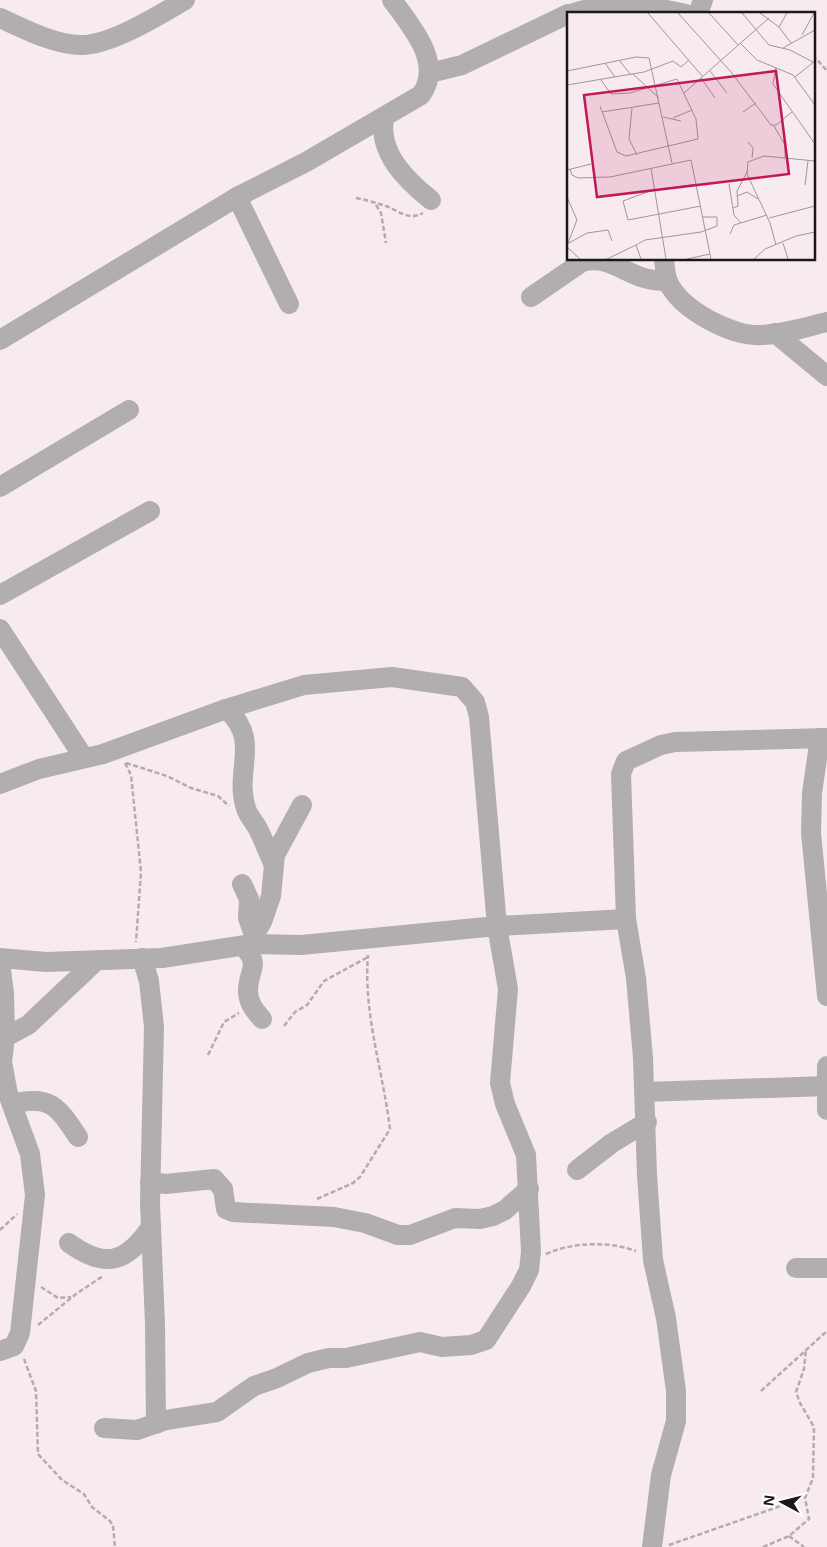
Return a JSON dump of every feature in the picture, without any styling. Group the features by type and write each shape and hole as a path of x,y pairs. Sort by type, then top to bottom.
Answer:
{"street":[{"path":"0,18 44,37 81,46 98,43 138,26 185,0"},
{"path":"0,340 236,197 306,162 384,118 420,95 429,82 430,73 425,52 416,33 392,0"},
{"path":"699,12 703,0"},
{"path":"575,12 596,5 626,4 674,12"},
{"path":"430,73 451,70 567,15"},
{"path":"384,118 382,133 389,154 417,188 431,200"},
{"path":"236,197 289,304"},
{"path":"532,297 582,262 590,260 602,260 642,277 668,281"},
{"path":"664,260 668,281 682,300 713,322 739,332 761,335 827,322"},
{"path":"775,333 827,376"},
{"path":"0,487 129,410"},
{"path":"0,595 150,511"},
{"path":"0,629 94,756"},
{"path":"0,784 39,770 94,756 304,685 392,677 462,686 474,702 479,717 497,926 508,989 500,1083 505,1104 526,1155 529,1190 531,1252 529,1270 521,1286 486,1340 471,1345 442,1347 420,1342 346,1358 329,1358 308,1362 277,1378 254,1386 217,1412 166,1420 137,1430 104,1428"},
{"path":"226,710 235,717 244,731 246,747 242,784 247,811 259,831 273,863"},
{"path":"652,1547 661,1475 676,1420 674,1370 660,1285 653,1260 647,1175 647,1122 636,978 626,919 621,774 626,761 661,745 675,742 823,738 812,793 811,833 827,996"},
{"path":"250,942 262,922 272,896 275,854 302,805"},
{"path":"242,884 249,899 248,918 254,962 248,991 250,1001 262,1019"},
{"path":"0,958 46,962 162,958 250,942 369,948 497,926 626,919"},
{"path":"138,958 149,980 154,1027 150,1182 156,1424"},
{"path":"2,1038 28,1025 96,961"},
{"path":"0,962 4,993 2,1062 12,1104 30,1154 35,1196 26,1272 11,1345"},
{"path":"827,1066 827,1110"},
{"path":"645,1092 826,1086"},
{"path":"12,1104 30,1100 53,1104 62,1112 78,1136"},
{"path":"577,1170 612,1143 647,1122"},
{"path":"150,1182 166,1184 214,1180 223,1188 226,1210 233,1212 334,1217 365,1223 398,1235 410,1235 455,1218 480,1219 493,1216 505,1210 529,1190"},
{"path":"68,1243 96,1257 117,1258 125,1256 135,1248 151,1226"},
{"path":"796,1268 827,1268"}],"path":[{"path":"814,56 827,71"},
{"path":"356,198 387,207 400,215 416,216 424,213 431,204 431,200"},
{"path":"375,204 381,212 386,243"},
{"path":"94,756 167,776 191,788 218,796 234,809 247,811"},
{"path":"125,763 131,776 141,872 138,958"},
{"path":"284,1026 294,1012 307,1005 324,981 369,948"},
{"path":"311,1202 353,1183 360,1177 390,1129 383,1080 376,1057 367,972 369,948"},
{"path":"208,1054 224,1022 241,1012 250,1001"},
{"path":"529,1270 539,1258 570,1246 620,1247 643,1253 653,1260"},
{"path":"115,1547 113,1526 110,1521 92,1507 84,1494 62,1480 38,1454 36,1390 28,1364 11,1345 107,1273 117,1258"},
{"path":"26,1272 51,1296 63,1299 73,1297"},
{"path":"761,1391 827,1331"},
{"path":"764,1547 789,1536 809,1519 805,1495 813,1478 814,1427 796,1392 804,1368 806,1349"},
{"path":"666,1547 805,1495"},
{"path":"789,1536 804,1547"}]}
